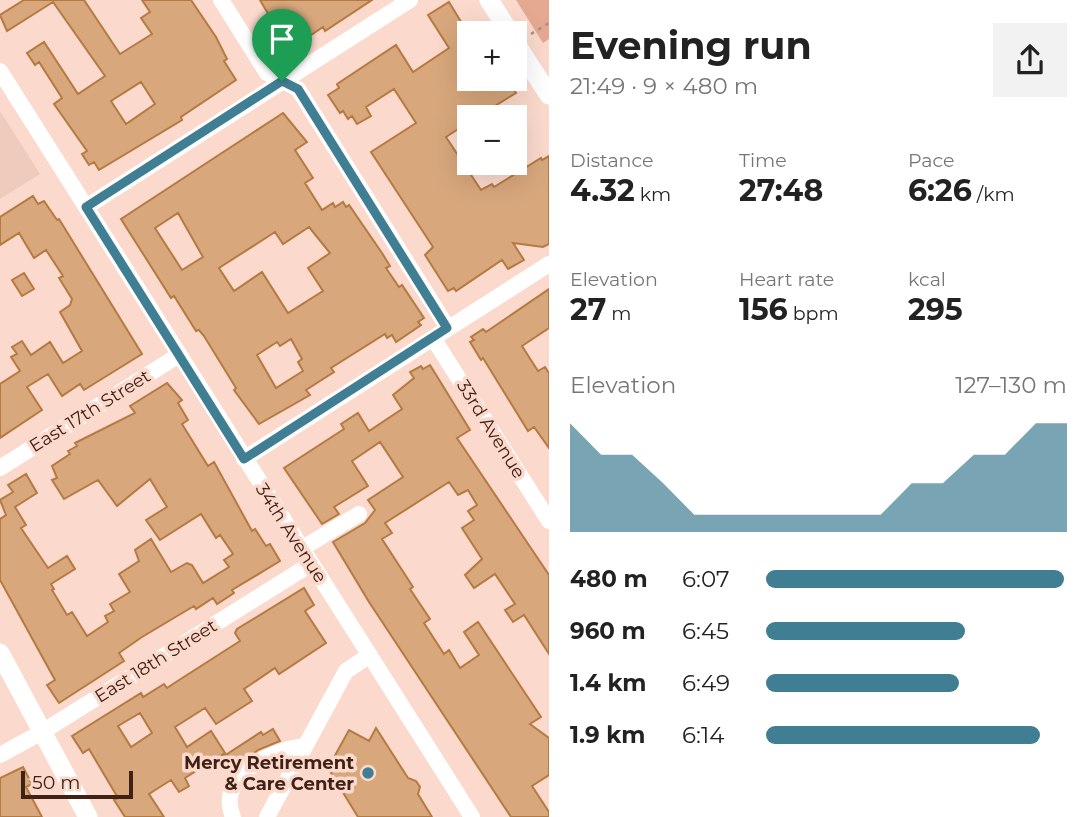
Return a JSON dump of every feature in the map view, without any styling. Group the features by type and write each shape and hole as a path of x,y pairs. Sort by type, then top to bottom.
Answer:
{"main road":[{"path":"489,0 502,21"},
{"path":"527,60 549,95"},
{"path":"0,653 88,817"}],"street":[{"path":"221,0 267,73 298,89 447,328"},
{"path":"86,207 410,0"},
{"name":"34th Avenue","path":"0,71 472,817"},
{"path":"244,459 549,264"},
{"name":"33rd Avenue","path":"433,338 549,521"},
{"name":"East 17th Street","path":"0,468 179,355"},
{"path":"300,549 359,514"},
{"name":"East 18th Street","path":"0,755 42,732 311,564"},
{"path":"267,817 345,671 370,655"},
{"path":"233,817 232,791 237,779 285,748 305,746"}],"path":[{"path":"527,33 549,23"}],"shaded area":[{"path":"516,0 549,0 549,39 543,43"},
{"path":"0,111 40,174 0,199"}],"building":[{"path":"24,0 84,0 120,54 152,34 141,18 150,12 142,0 191,0 216,37 227,59 224,61 236,80 181,117 182,120 99,170 94,162 89,165 82,154 87,151 54,104 62,98 39,62 35,65 27,53 44,42 78,94 105,76 53,2 7,31 0,15","holes":["141,82 155,104 126,124 111,101"]},
{"path":"260,0 372,0 325,31 323,27 289,50"},
{"path":"449,2 461,21 457,21 457,91 516,93 496,105 457,105 457,130 446,137 457,154 457,175 471,175 481,190 492,184 494,187 513,175 527,175 527,167 549,156 549,244 543,247 513,243 524,260 508,269 502,260 456,291 454,288 448,291 425,255 433,247 371,152 416,123 394,89 366,107 371,116 357,124 352,116 348,119 343,111 340,113 328,95 339,88 337,84 396,45 413,72 449,48 428,15"},
{"path":"283,113 307,142 295,150 313,178 305,183 322,210 333,203 335,207 343,202 346,207 349,205 390,266 386,268 399,287 402,285 424,318 418,322 421,325 396,342 392,335 387,338 385,334 331,368 334,372 306,390 310,395 259,424 234,390 236,388 204,336 199,330 196,331 174,296 171,298 121,219","holes":["178,213 203,257 182,270 155,228","309,227 330,253 308,268 323,291 288,313 262,272 234,291 219,268 275,232 283,244","291,339 302,359 298,362 303,371 276,388 257,355 277,342 280,346"]},
{"path":"33,196 38,204 44,201 57,220 59,219 142,354 84,390 80,384 62,396 48,374 27,387 42,410 0,438 0,384 20,371 11,357 17,354 12,347 22,341 31,355 50,342 63,363 82,351 60,312 70,305 72,299 59,278 63,276 46,250 34,258 19,233 0,245 0,217"},
{"path":"24,273 34,289 22,296 12,280"},
{"path":"549,289 549,328 522,346 538,371 545,367 549,373 549,448 534,427 528,431 483,358 481,360 470,342 474,340 471,337 483,329 486,332"},
{"path":"430,365 470,430 457,438 549,575 549,654 524,615 513,622 505,610 515,604 495,574 474,588 465,575 482,559 462,528 474,520 468,511 477,505 468,490 458,495 449,482 385,523 392,533 382,539 413,587 410,589 430,619 424,623 444,654 449,650 460,668 479,655 464,632 478,622 541,717 530,724 549,738 549,775 532,786 549,812 549,817 511,817 369,602 333,542 365,523 375,510 368,500 403,477 380,442 352,461 368,486 334,507 339,514 322,524 284,468 344,429 341,424 358,413 369,431 402,409 393,395 414,378 410,372"},
{"path":"167,383 182,400 178,403 188,420 182,424 208,466 214,462 252,531 255,529 266,546 270,544 280,561 232,590 234,593 217,604 213,598 196,609 194,606 142,637 119,653 124,661 59,703 47,685 55,680 0,580 0,519 6,515 0,500 13,492 8,485 26,474 37,493 15,507 26,525 21,528 48,568 67,556 75,569 51,584 54,589 52,590 67,615 72,612 87,636 108,622 105,616 114,611 110,604 130,592 119,574 139,561 135,550 151,539 171,572 187,563 192,565 203,583 229,567 224,560 233,554 220,535 216,538 201,514 160,540 146,520 167,507 150,479 117,506 98,480 64,499 52,480 57,478 52,466 70,454 68,451 77,446 75,443 135,413 130,406"},
{"path":"304,588 314,605 305,611 326,643 279,674 275,668 244,689 252,701 216,724 205,708 175,727 187,747 211,731 225,753 185,778 189,786 179,792 171,780 149,794 164,817 125,817 114,800 118,798 89,749 83,753 72,736 141,693 143,697 164,684 167,688 240,641 235,633 237,629","holes":["140,713 152,733 131,747 118,726"]},
{"name":"Mercy Retirement & Care Center","path":"376,728 408,778 416,781 420,787 418,794 432,817 358,817 328,768 349,730 369,741"},
{"path":"273,729 280,741 258,750 230,772 221,758 261,732 263,735"},
{"path":"23,767 32,784 26,787 42,817 0,817 0,778"}],"place":[{"name":"Mercy Retirement & Care Center","path":"368,773"}],"route":[{"path":"282,81 298,89 447,328 244,459 86,207 282,81"}]}
